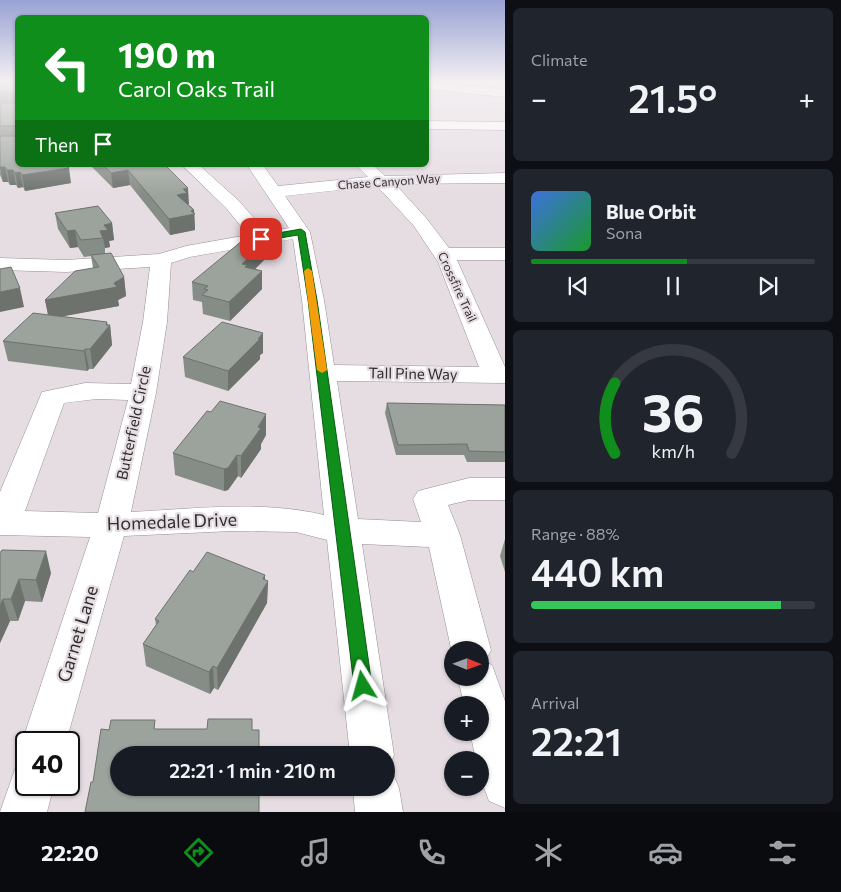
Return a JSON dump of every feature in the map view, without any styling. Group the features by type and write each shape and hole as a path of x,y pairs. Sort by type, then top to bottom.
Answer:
{"street":[{"path":"429,125 505,126"},
{"path":"192,167 233,205 261,239"},
{"path":"256,167 301,232 322,373 371,746"},
{"name":"Crossfire Trail","path":"366,167 382,180 419,220 443,254 500,375"},
{"name":"Chase Canyon Way","path":"274,192 382,180 505,178"},
{"path":"0,264 66,266 161,260 186,252 301,232"},
{"path":"443,254 505,254"},
{"name":"Butterfield Circle","path":"111,525 142,393 155,322 161,260"},
{"name":"Tall Pine Way","path":"322,373 500,375"},
{"path":"2,523 52,398 68,392 142,393"},
{"path":"469,641 443,535 429,499 469,489 505,489"},
{"name":"Homedale Drive","path":"2,523 111,525 232,518 296,520 342,531 443,535"},
{"name":"Garnet Lane","path":"47,731 111,525"},
{"path":"480,686 505,785"},
{"path":"23,812 28,796"},
{"path":"377,796 379,812"}],"building":[{"path":"0,119 15,119 15,126 0,126"},
{"path":"0,136 15,136 15,167 69,168 22,175 20,172 15,173 13,170 0,167"},
{"path":"105,167 167,167 188,188 183,189 187,193 177,195 194,210 191,211 195,214 169,219 128,170 111,173"},
{"path":"98,206 112,223 104,225 108,230 100,231 103,238 81,240 75,230 67,231 55,213"},
{"path":"254,231 265,242 242,264 247,265 245,267 262,271 229,302 202,295 208,290 204,289 208,286 192,282"},
{"path":"111,253 124,277 114,283 117,287 45,300 75,271 99,267 91,255"},
{"path":"11,267 20,288 0,292 0,269"},
{"path":"33,313 107,322 106,325 110,325 90,349 85,349 84,351 3,341"},
{"path":"222,322 263,333 258,339 260,339 228,371 183,357"},
{"path":"220,401 266,414 258,427 261,428 241,456 237,455 228,468 224,469 173,453 207,411 211,412"},
{"path":"387,403 505,405 505,452 469,451 467,444 398,445"},
{"path":"2,550 46,551 36,580 19,579 11,599 3,599 0,606 0,552"},
{"path":"207,552 265,575 263,579 268,581 217,668 213,666 209,672 143,644 159,621 155,619 190,570 193,572"},
{"path":"208,719 252,719 252,730 259,730 259,746 110,746 110,796 259,796 259,812 85,812 91,782 93,782 101,729 109,730 111,720 155,720 154,729 207,729"}],"slow traffic":[{"path":"308,271 322,370"}],"route":[{"path":"261,239 301,232 313,300 363,686"}]}
